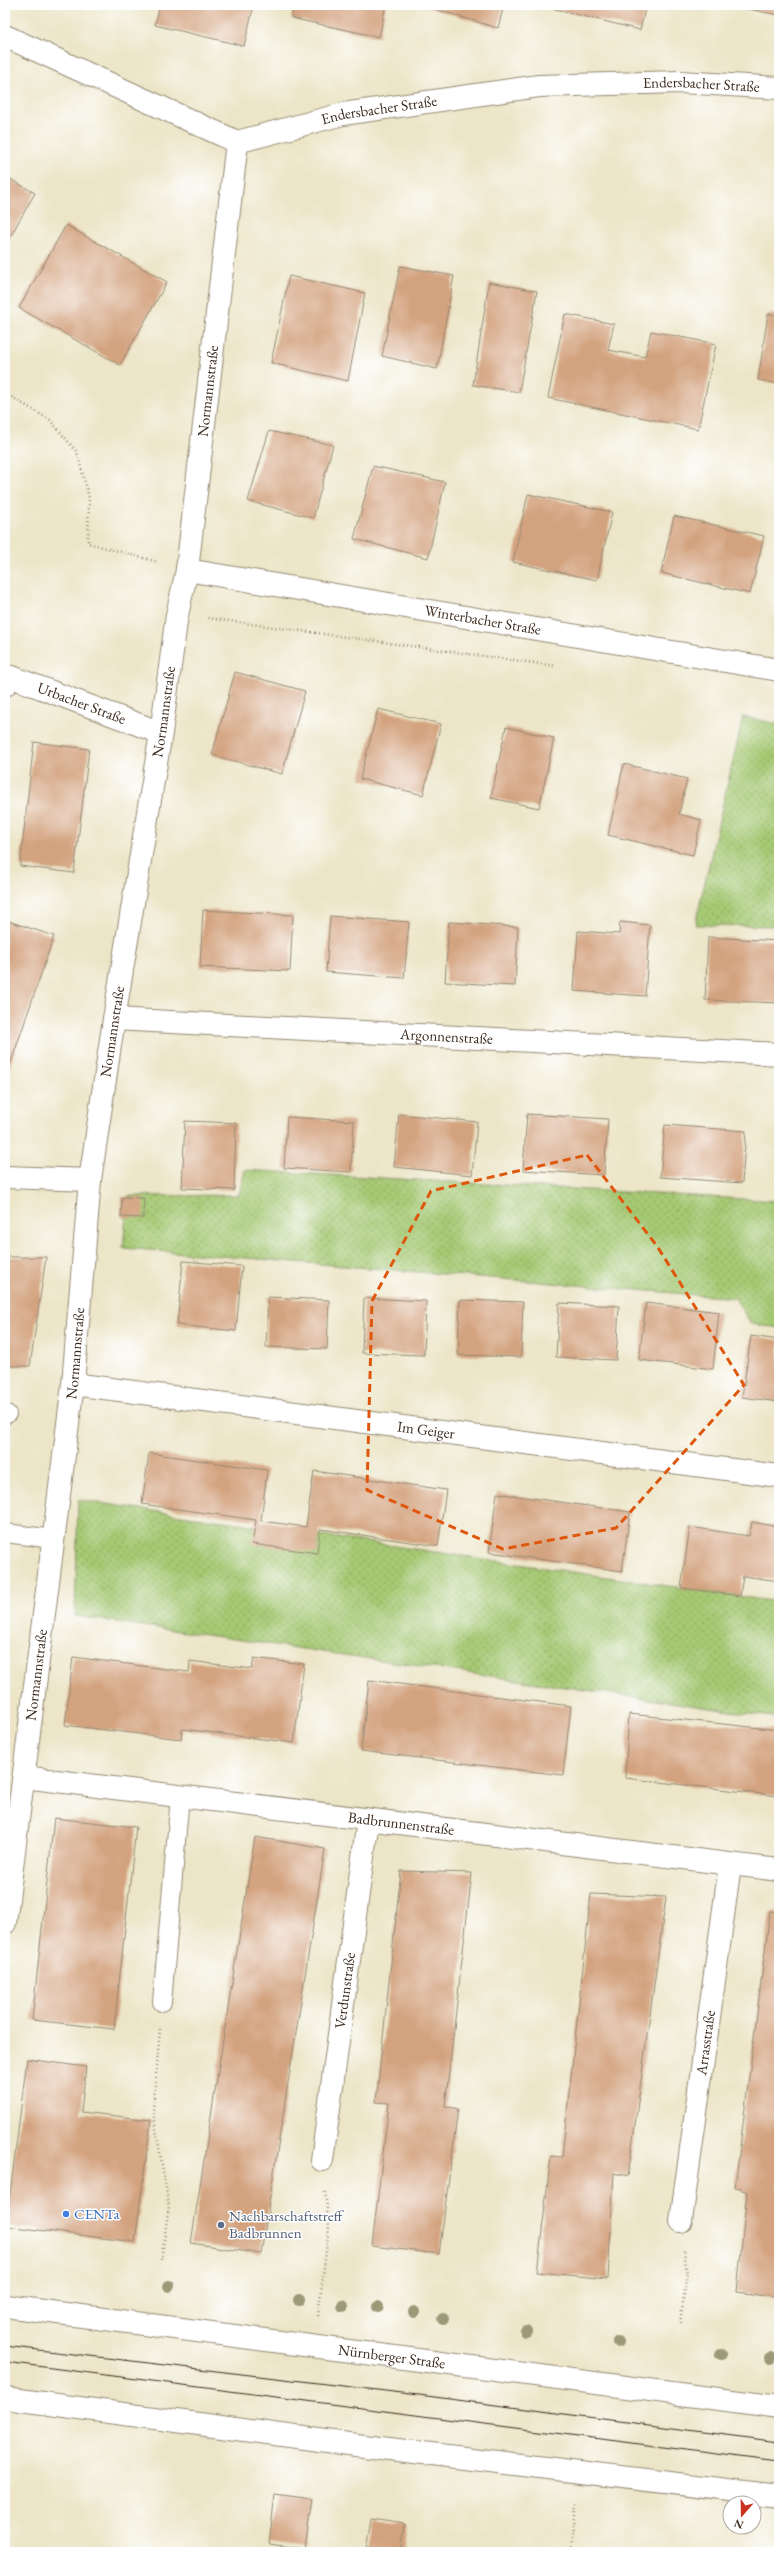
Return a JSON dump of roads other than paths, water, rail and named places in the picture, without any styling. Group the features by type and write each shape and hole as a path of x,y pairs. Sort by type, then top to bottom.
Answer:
{"street":[{"path":"5,36 237,142"},
{"name":"Endersbacher Straße","path":"237,142 343,114 539,86 680,82 779,88"},
{"name":"Normannstraße","path":"5,1923 73,1384 90,1180 114,1019 161,733 177,615 187,570 237,142"},
{"name":"Winterbacher Straße","path":"187,570 779,670"},
{"name":"Urbacher Straße","path":"5,685 12,677 161,733"},
{"name":"Argonnenstraße","path":"114,1019 779,1054"},
{"path":"5,1177 90,1180"},
{"name":"Im Geiger","path":"73,1384 779,1476"},
{"name":"Badbrunnenstraße","path":"24,1777 779,1870"},
{"name":"Verdunstraße","path":"322,2160 368,1820"},
{"name":"Arrasstraße","path":"681,2221 730,1864"},
{"name":"Nürnberger Straße","path":"5,2306 779,2407"},
{"path":"5,2398 356,2445 779,2496"}],"lane":[{"path":"5,1533 54,1539"},
{"path":"162,2002 180,1796"}],"tram line":[{"path":"5,2346 419,2395 779,2442"},
{"path":"5,2362 779,2462"}],"place":[{"name":"CENTa","path":"66,2214"},
{"name":"Nachbarschaftstreff Badbrunnen","path":"221,2225"}]}
